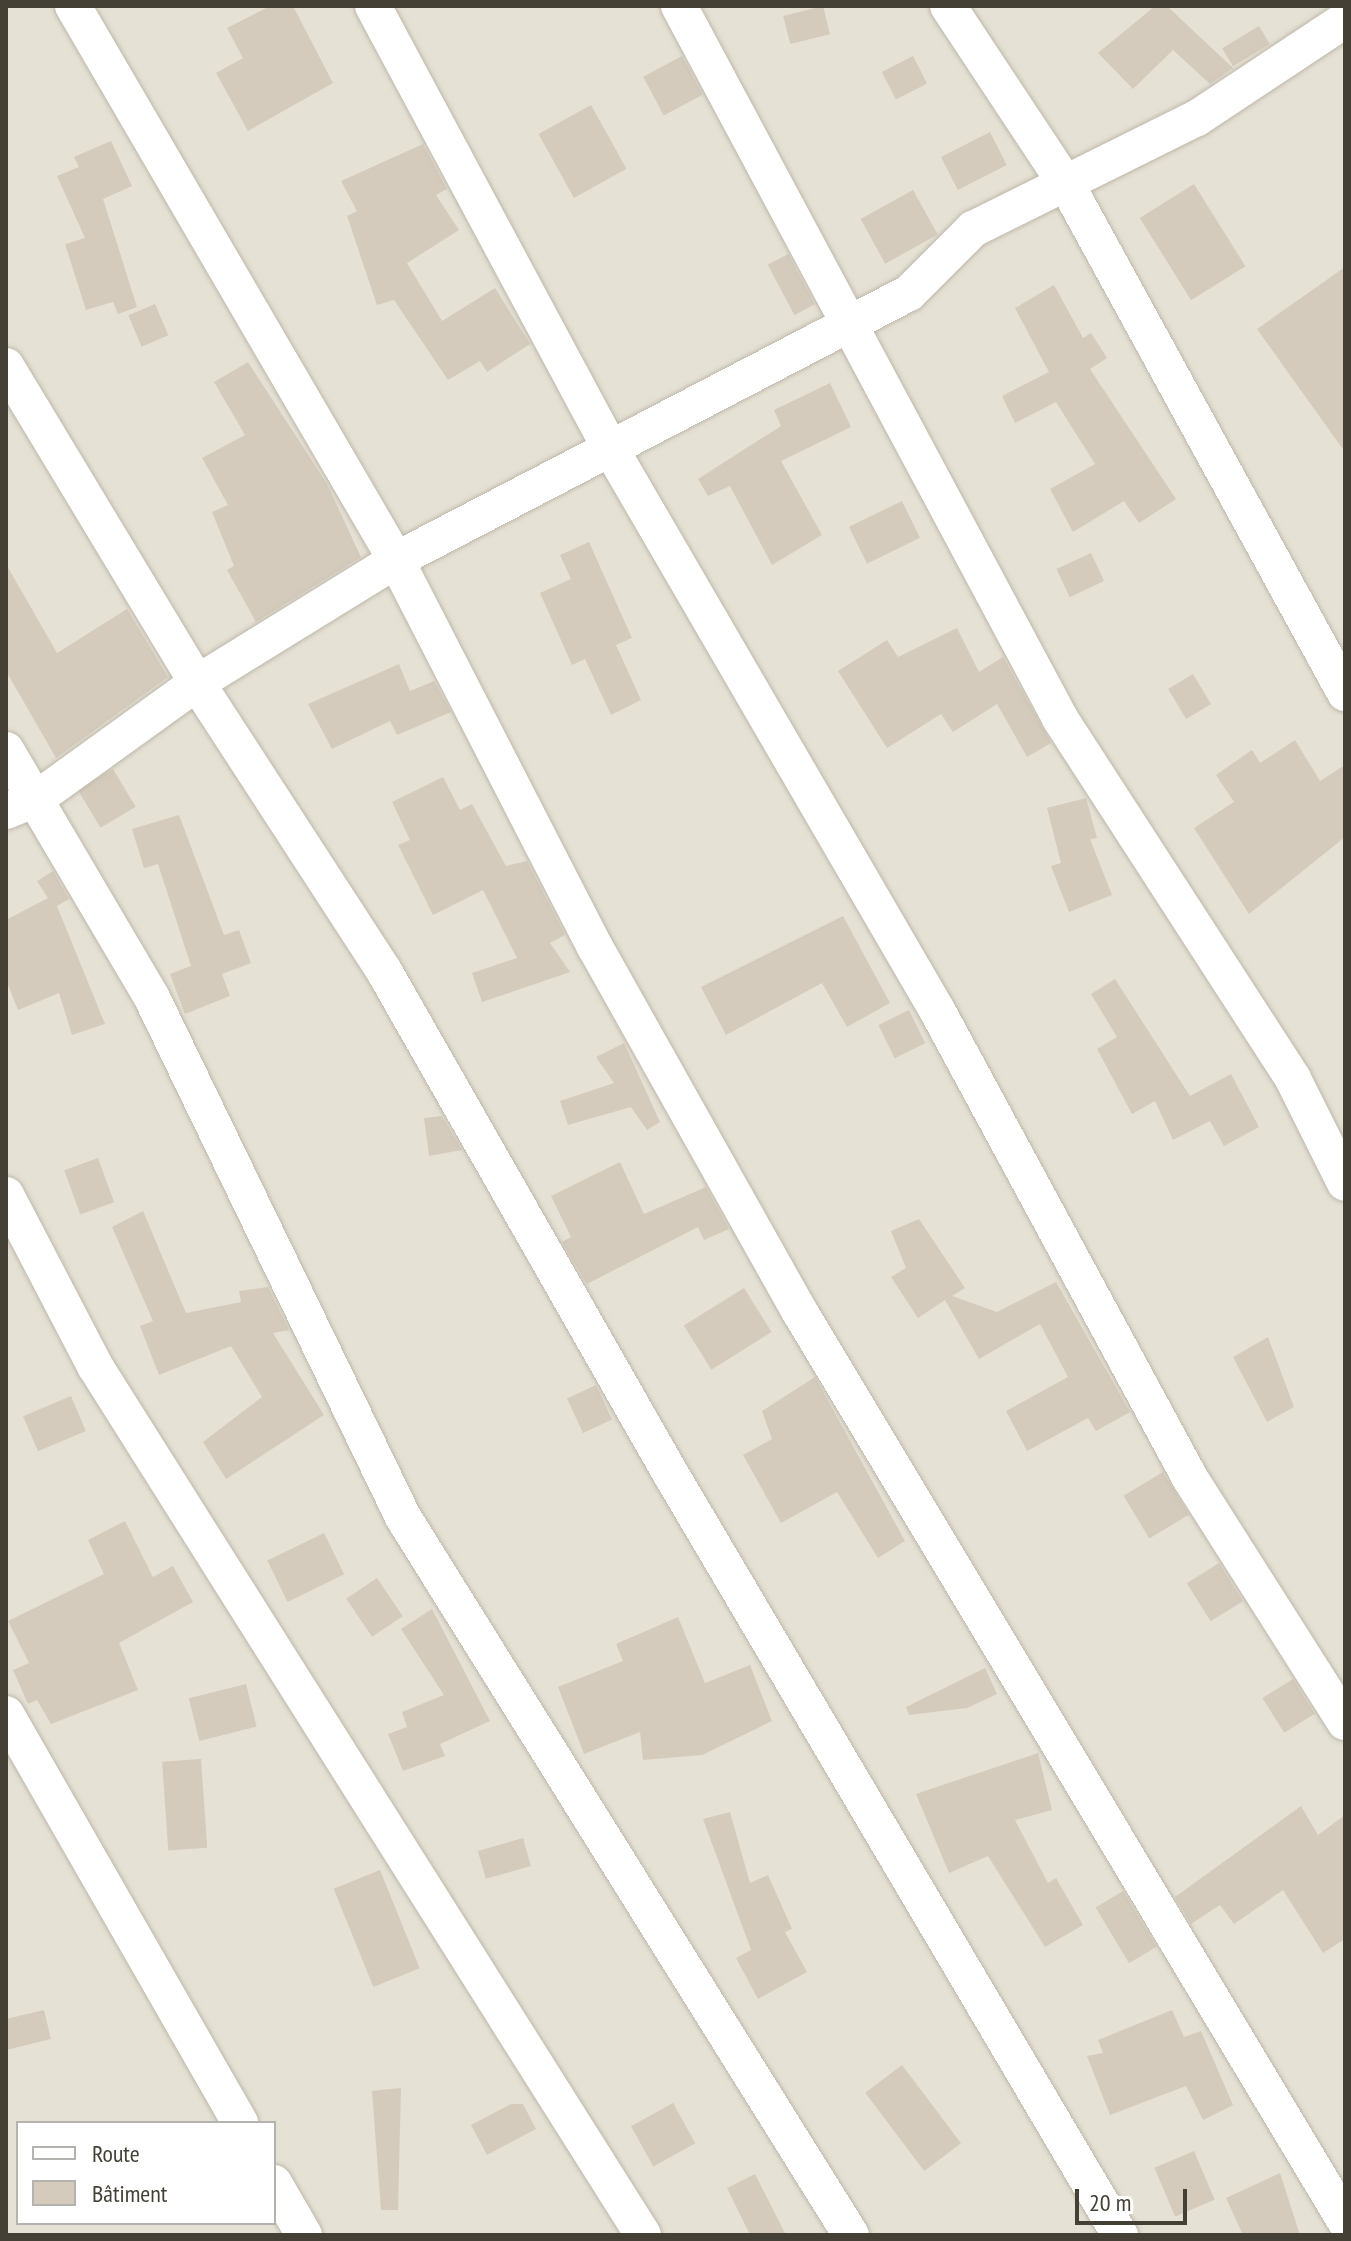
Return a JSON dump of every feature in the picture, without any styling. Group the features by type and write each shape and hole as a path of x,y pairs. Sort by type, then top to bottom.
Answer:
{"street":[{"path":"73,6 396,560 595,947 800,1312 1345,2221"},
{"path":"373,6 609,446 938,1012 1190,1478 1345,1722"},
{"path":"679,6 1061,720 1293,1079 1345,1183"},
{"path":"948,6 1068,187 1345,693"},
{"path":"21,805 197,683 396,560 848,320 909,293 973,229 1068,187 1197,118 1336,25"},
{"path":"6,366 197,683 384,971 669,1471 1120,2235"},
{"path":"6,750 21,805 176,1044 403,1517 851,2235"},
{"path":"6,1195 95,1366 643,2235"},
{"path":"6,1714 239,2121"},
{"path":"276,2186 304,2235"}],"shaded area":[{"path":"6,6 1345,6 1345,2235 6,2235"}],"building":[{"path":"270,6 293,6 333,83 248,131 216,73 243,58 227,28"},
{"path":"823,6 830,34 790,44 783,16"},
{"path":"1155,6 1167,6 1233,68 1210,84 1173,50 1133,89 1098,53"},
{"path":"1259,26 1270,44 1233,66 1222,48"},
{"path":"682,56 703,95 664,116 643,77"},
{"path":"913,56 927,84 896,100 882,72"},
{"path":"591,105 626,169 574,198 539,134"},
{"path":"990,132 1007,165 958,190 941,157"},
{"path":"111,141 132,186 103,199 137,307 118,314 113,302 86,310 65,244 85,238 57,176 79,167 74,157"},
{"path":"423,144 447,189 436,195 459,230 407,263 442,321 495,288 530,344 487,372 480,361 448,380 394,300 377,305 347,216 357,211 341,181"},
{"path":"1194,184 1245,266 1191,300 1140,218"},
{"path":"913,190 938,235 885,264 861,219"},
{"path":"788,254 815,304 794,315 768,265"},
{"path":"1345,267 1345,452 1257,329"},
{"path":"1054,285 1083,338 1091,333 1107,358 1090,369 1176,499 1139,523 1124,501 1073,532 1050,489 1095,464 1056,402 1015,423 1002,396 1049,372 1015,308"},
{"path":"155,304 168,335 142,347 128,315"},
{"path":"248,362 327,484 361,557 256,622 227,570 234,566 212,512 228,505 202,458 245,435 214,382"},
{"path":"830,383 851,427 781,461 822,535 772,565 730,486 708,496 698,479 781,426 774,410"},
{"path":"902,501 920,538 867,564 849,527"},
{"path":"589,542 632,638 616,645 641,700 611,715 585,659 572,665 540,593 571,579 560,555"},
{"path":"1091,553 1104,581 1070,597 1057,569"},
{"path":"6,564 57,653 127,609 168,677 56,758 6,671"},
{"path":"957,628 979,672 1003,657 1051,743 1027,757 997,704 953,732 941,714 887,748 838,671 887,640 898,657"},
{"path":"399,664 410,691 434,681 451,712 397,735 390,721 332,749 308,704"},
{"path":"1193,674 1211,704 1186,719 1168,689"},
{"path":"1295,740 1320,781 1345,765 1345,837 1249,914 1194,828 1234,802 1216,775 1252,750 1260,763"},
{"path":"113,769 136,807 101,828 78,790"},
{"path":"443,777 460,810 472,804 506,866 527,861 565,935 550,943 570,972 482,1002 472,973 517,958 483,890 433,915 398,845 410,840 392,802"},
{"path":"1086,798 1097,838 1090,839 1112,895 1069,912 1051,866 1061,863 1047,808"},
{"path":"179,815 224,935 239,930 251,963 222,974 230,996 185,1014 170,974 191,966 158,864 144,868 132,829"},
{"path":"53,871 69,899 57,906 105,1024 72,1035 59,993 18,1010 6,980 6,920 48,898 37,881"},
{"path":"843,916 890,1003 847,1027 822,983 726,1035 701,987"},
{"path":"1115,979 1190,1096 1231,1074 1259,1127 1224,1146 1210,1121 1173,1140 1155,1101 1132,1114 1097,1049 1117,1037 1091,994"},
{"path":"909,1010 925,1043 895,1058 878,1025"},
{"path":"624,1043 660,1122 647,1130 631,1107 568,1125 560,1101 614,1083 596,1057"},
{"path":"442,1116 462,1150 429,1156 424,1118"},
{"path":"98,1158 114,1202 80,1214 64,1170"},
{"path":"620,1162 644,1214 706,1187 729,1229 704,1240 698,1227 587,1284 562,1242 571,1237 551,1196"},
{"path":"143,1211 186,1313 241,1302 239,1291 268,1287 289,1330 273,1333 324,1415 226,1479 203,1442 262,1397 231,1346 159,1375 140,1326 153,1321 112,1227"},
{"path":"919,1219 965,1288 952,1296 997,1312 1056,1282 1130,1412 1096,1431 1088,1418 1027,1451 1006,1411 1068,1377 1040,1324 979,1359 945,1300 918,1318 891,1277 906,1268 891,1231"},
{"path":"744,1288 772,1332 711,1370 684,1326"},
{"path":"1268,1337 1294,1407 1267,1422 1233,1357"},
{"path":"815,1377 905,1541 878,1558 837,1492 781,1523 743,1455 772,1439 762,1411"},
{"path":"596,1385 612,1419 583,1433 567,1399"},
{"path":"71,1396 86,1431 38,1451 23,1416"},
{"path":"1163,1472 1189,1515 1149,1539 1124,1496"},
{"path":"125,1521 153,1577 173,1566 193,1602 119,1643 138,1690 51,1724 37,1700 28,1704 13,1670 29,1663 8,1621 104,1574 88,1540"},
{"path":"324,1533 344,1574 288,1602 267,1561"},
{"path":"1219,1563 1243,1601 1211,1621 1187,1583"},
{"path":"377,1578 403,1616 372,1637 346,1599"},
{"path":"432,1609 490,1721 440,1744 445,1756 403,1771 388,1734 407,1727 402,1712 444,1695 401,1629"},
{"path":"678,1617 705,1683 750,1665 772,1721 702,1755 643,1760 640,1732 584,1754 558,1687 623,1661 616,1644"},
{"path":"985,1668 997,1694 967,1708 909,1715 906,1707"},
{"path":"1293,1679 1315,1714 1284,1733 1262,1698"},
{"path":"246,1684 257,1727 199,1741 189,1698"},
{"path":"1038,1753 1052,1810 1015,1820 1048,1883 1056,1878 1083,1925 1045,1947 988,1856 949,1873 916,1794"},
{"path":"201,1759 207,1848 168,1851 162,1762"},
{"path":"1301,1806 1318,1835 1345,1815 1345,1939 1323,1953 1283,1890 1234,1924 1220,1905 1191,1924 1175,1897"},
{"path":"730,1812 750,1883 768,1875 792,1929 785,1932 807,1972 758,1999 736,1958 751,1950 703,1819"},
{"path":"523,1838 531,1866 486,1879 478,1851"},
{"path":"380,1870 420,1968 373,1987 334,1889"},
{"path":"1123,1891 1156,1947 1129,1963 1096,1907"},
{"path":"44,2010 51,2039 6,2050 6,2019"},
{"path":"1172,2010 1184,2037 1201,2031 1233,2105 1203,2120 1186,2086 1110,2115 1087,2056 1103,2053 1098,2040"},
{"path":"902,2065 961,2143 924,2171 865,2093"},
{"path":"401,2088 398,2210 381,2210 372,2091"},
{"path":"673,2103 695,2143 653,2167 631,2126"},
{"path":"511,2104 523,2104 536,2129 487,2155 471,2125"},
{"path":"1194,2151 1215,2200 1175,2217 1154,2168"},
{"path":"1280,2173 1300,2235 1243,2235 1226,2198"},
{"path":"755,2174 786,2235 750,2235 727,2188"}]}
